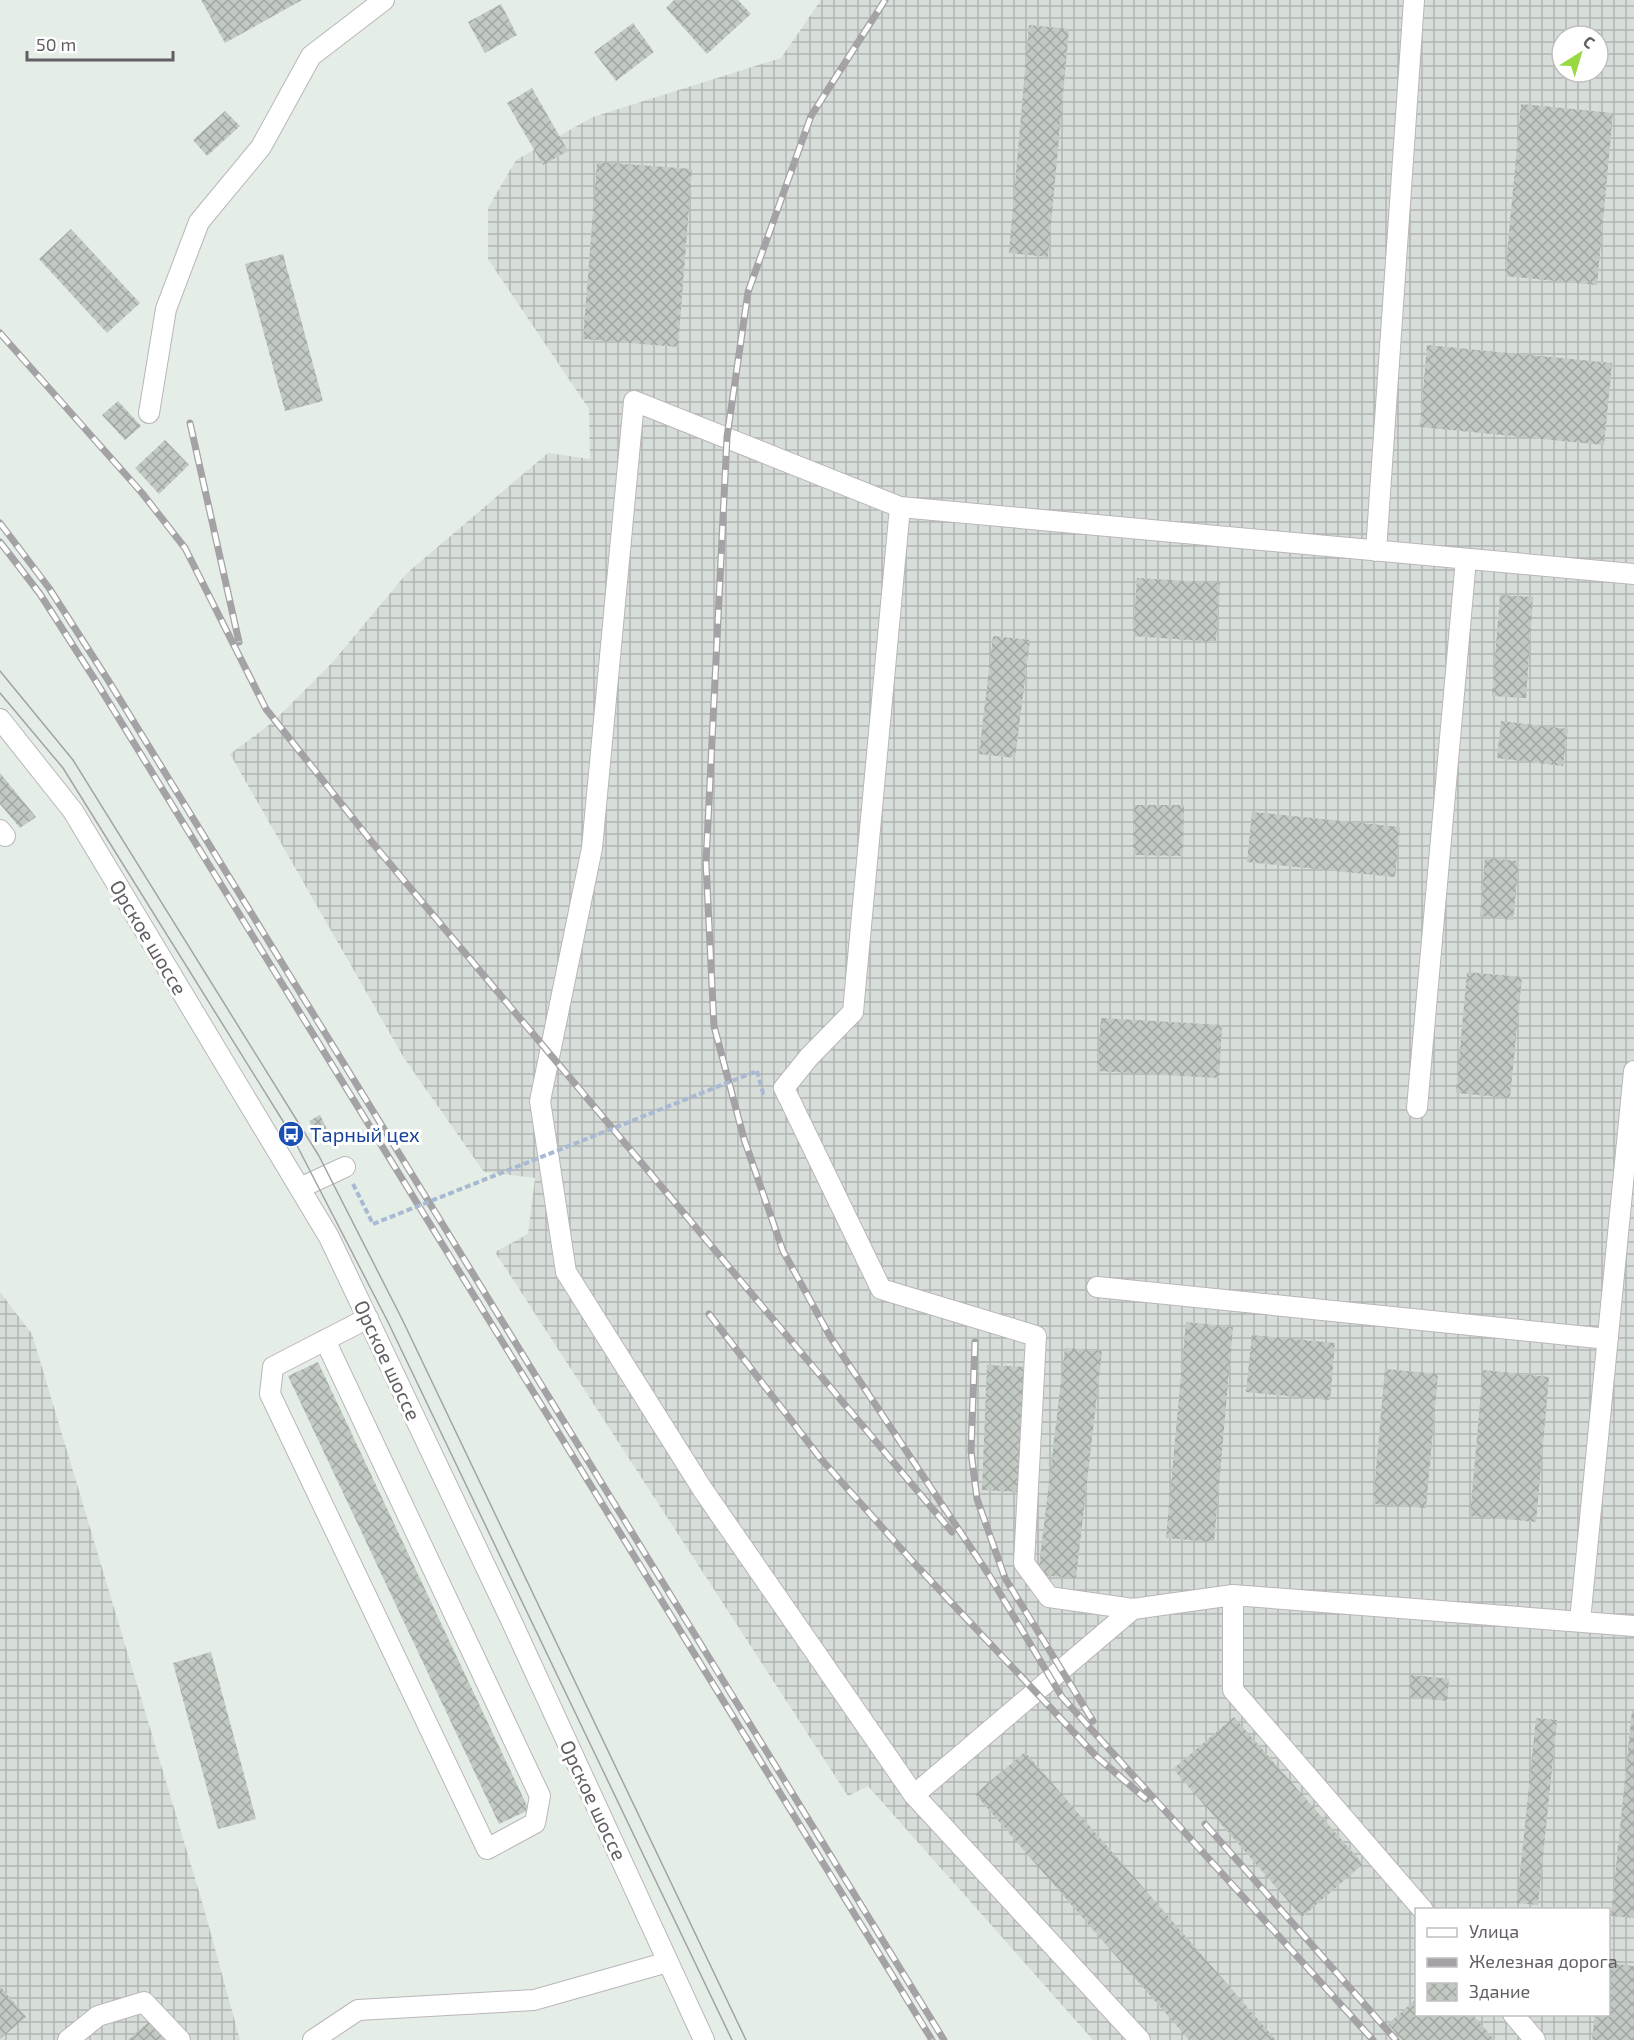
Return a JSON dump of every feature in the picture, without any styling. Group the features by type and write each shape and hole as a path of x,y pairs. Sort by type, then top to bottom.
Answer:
{"street":[{"path":"149,413 166,309 200,222 261,147 311,56 384,0"},
{"path":"1376,551 1413,0"},
{"path":"1140,2040 914,1795 704,1490 566,1272 540,1101 592,848 634,400 900,507 1634,574"},
{"path":"900,507 854,1012 809,1057 784,1088 881,1289 1036,1336 1024,1563 1049,1597 1133,1609 1233,1595 1634,1626"},
{"path":"1417,1108 1466,559"},
{"name":"Орское шоссе","path":"0,719 73,811 329,1237 704,2040"},
{"path":"1580,1621 1634,1071"},
{"path":"300,1188 345,1167"},
{"path":"1097,1287 1608,1339"},
{"path":"325,1340 540,1797 535,1823 487,1848 270,1394 273,1367 325,1340 368,1318"},
{"path":"1233,1595 1233,1690 1421,1908"},
{"path":"914,1795 1133,1609"},
{"path":"313,2040 358,2010 534,2000 668,1962"},
{"path":"68,2040 98,2016 144,2002 180,2040"},
{"path":"1516,2016 1536,2040"}],"path":[{"path":"345,1167 373,1224 757,1071"}],"shaded area":[{"path":"821,0 1634,0 1634,2040 1093,2040 868,1786 848,1796 495,1252 528,1234 535,1178 484,1172 404,1058 230,754 273,722 331,664 407,573 548,453 590,459 589,409 488,259 488,208 516,160 593,117 781,58"},
{"path":"0,1292 32,1334 203,1905 240,2040 0,2040"}],"building":[{"path":"201,0 302,0 225,43"},
{"path":"674,0 738,0 751,14 707,54 666,8"},
{"path":"501,4 517,35 485,53 468,22"},
{"path":"633,23 654,52 616,81 594,52"},
{"path":"1029,25 1069,29 1048,257 1009,253"},
{"path":"532,88 568,151 543,165 507,103"},
{"path":"1521,104 1613,113 1597,285 1505,276"},
{"path":"225,111 240,126 207,156 193,140"},
{"path":"597,162 692,169 678,347 583,339"},
{"path":"71,229 140,303 107,333 39,259"},
{"path":"283,254 323,401 285,411 245,264"},
{"path":"1427,345 1612,363 1604,445 1420,427"},
{"path":"118,401 141,426 125,440 102,415"},
{"path":"165,440 189,465 159,494 135,468"},
{"path":"1137,578 1220,583 1216,642 1133,636"},
{"path":"1500,595 1533,597 1526,698 1492,696"},
{"path":"993,636 1030,640 1015,758 979,754"},
{"path":"1501,721 1568,729 1563,766 1497,758"},
{"path":"0,773 36,817 20,828 0,804"},
{"path":"1134,805 1184,805 1183,856 1133,855"},
{"path":"1252,812 1400,827 1395,877 1247,862"},
{"path":"1485,858 1519,861 1513,920 1480,916"},
{"path":"1467,972 1522,977 1510,1098 1456,1093"},
{"path":"1101,1018 1222,1025 1219,1078 1097,1071"},
{"path":"320,1115 329,1133 318,1138 309,1121"},
{"path":"1186,1322 1233,1327 1214,1542 1166,1538"},
{"path":"1252,1335 1335,1343 1330,1400 1246,1392"},
{"path":"1065,1348 1102,1351 1076,1578 1038,1575"},
{"path":"318,1362 529,1810 499,1824 288,1376"},
{"path":"987,1365 1024,1367 1020,1492 982,1490"},
{"path":"1385,1369 1438,1374 1426,1508 1373,1504"},
{"path":"1483,1370 1549,1377 1536,1522 1470,1516"},
{"path":"211,1652 256,1819 218,1829 173,1663"},
{"path":"1411,1675 1449,1679 1447,1701 1409,1697"},
{"path":"1632,1711 1634,1711 1634,1918 1611,1916"},
{"path":"1234,1717 1363,1864 1302,1917 1173,1769"},
{"path":"1536,1718 1557,1720 1538,1905 1517,1903"},
{"path":"1025,1752 1276,2040 1189,2040 975,1794"},
{"path":"1610,1963 1634,1966 1634,2040 1592,2040 1595,2016 1610,2016"},
{"path":"0,1986 26,2017 0,2039"},
{"path":"1415,2000 1415,2016 1474,2016 1495,2040 1402,2040 1388,2024"},
{"path":"150,2021 167,2040 128,2040"}],"tram line":[{"path":"0,671 73,760 319,1156 402,1319 746,2040"},
{"path":"0,693 63,768 291,1134 388,1322 732,2040"}],"railway":[{"path":"885,0 811,116 748,292 727,437 706,863 714,1026 744,1139 783,1251 831,1338 989,1575 1062,1697 1373,2040"},
{"path":"0,333 142,493 185,548 266,709 375,846 952,1532"},
{"path":"190,423 239,642"},
{"path":"0,523 49,588 108,680 944,2040"},
{"path":"0,542 40,594 97,683 932,2040"},
{"path":"709,1314 821,1459 914,1563 1097,1757 1146,1799"},
{"path":"975,1342 971,1451 977,1499 1005,1578 1093,1721"},
{"path":"1205,1824 1396,2040"}],"place":[{"name":"Тарный цех","path":"291,1134"}]}
